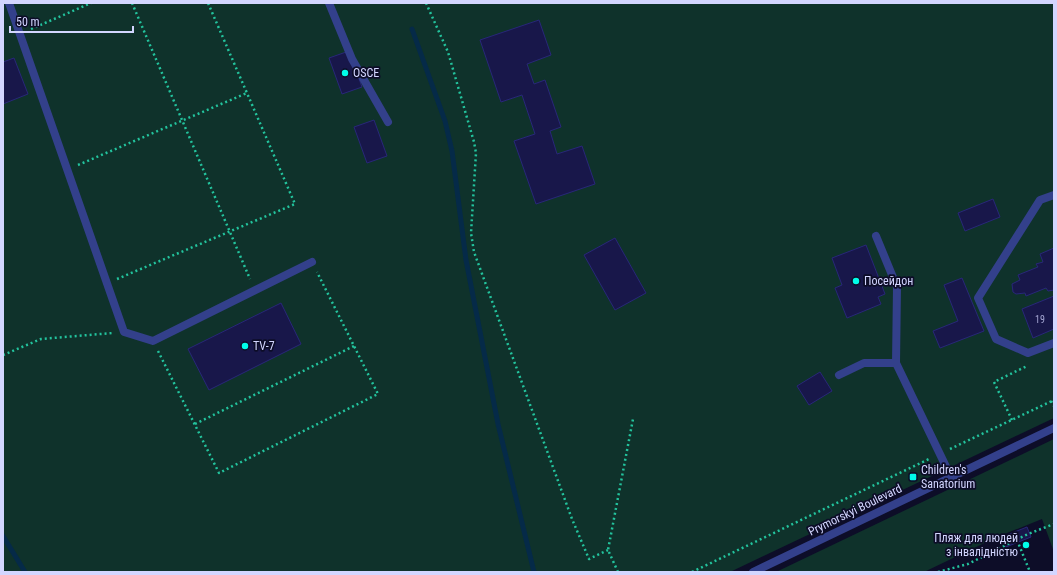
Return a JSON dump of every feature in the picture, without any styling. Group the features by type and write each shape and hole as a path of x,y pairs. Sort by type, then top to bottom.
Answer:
{"street":[{"path":"9,3 124,332 153,341 312,262"},
{"path":"329,3 352,59 388,122"},
{"path":"1054,194 1040,200 978,298 996,339 1028,353 1054,343"},
{"path":"876,236 897,287 896,363 951,477"},
{"path":"838,375 864,363 896,363"},
{"name":"Prymorskyi Boulevard","path":"753,572 1054,428"}],"path":[{"path":"20,33 91,3"},
{"path":"132,3 247,271"},
{"path":"107,283 294,204 208,3"},
{"path":"426,3 448,52 474,142 476,153 472,233 474,252 572,519 589,559 608,550"},
{"path":"68,170 247,93"},
{"path":"153,341 220,473 378,394 312,262"},
{"path":"3,355 41,339 124,332"},
{"path":"195,424 354,346"},
{"path":"1012,420 994,382 1027,366"},
{"path":"692,572 1053,400 1054,406"},
{"path":"618,572 608,550 633,419"},
{"path":"938,572 968,564 1016,540 1054,524"},
{"path":"1016,540 1030,572"}],"green space":[{"path":"3,3 1054,3 1054,418 730,572 3,572"},
{"path":"1054,439 1054,552 1042,519 997,537 924,572 776,572"}],"building":[{"path":"539,20 551,55 527,64 534,84 545,80 561,127 550,131 557,154 582,146 595,184 536,204 514,141 535,134 522,95 501,102 480,40"},
{"path":"349,51 362,87 342,94 329,58"},
{"path":"14,58 28,94 3,104 3,62"},
{"path":"374,120 387,156 367,163 354,127"},
{"path":"993,199 1000,217 965,231 958,213"},
{"path":"615,238 646,293 615,310 584,255"},
{"path":"866,245 885,294 878,297 881,304 847,318 835,288 842,285 832,258"},
{"path":"1054,248 1054,290 1048,291 1046,288 1026,296 1025,293 1016,294 1013,292 1012,284 1020,280 1018,275 1038,267 1036,264 1043,262 1040,254"},
{"path":"962,278 984,331 940,348 933,331 958,321 944,285"},
{"path":"1054,296 1054,329 1033,338 1022,309"},
{"path":"281,303 301,344 209,390 188,349"},
{"path":"820,372 832,391 809,405 797,386"},
{"path":"1027,527 1031,537 1006,547 1002,537"}],"waterway":[{"path":"412,29 445,121 452,151 466,260 498,424 534,572"},
{"path":"3,536 25,572"}],"place":[{"name":"OSCE","path":"345,73"},
{"name":"Посейдон","path":"856,281"},
{"name":"TV-7","path":"245,346"},
{"name":"Children's Sanatorium","path":"913,477"},
{"name":"Пляж для людей з інвалідністю","path":"1026,545"}]}
